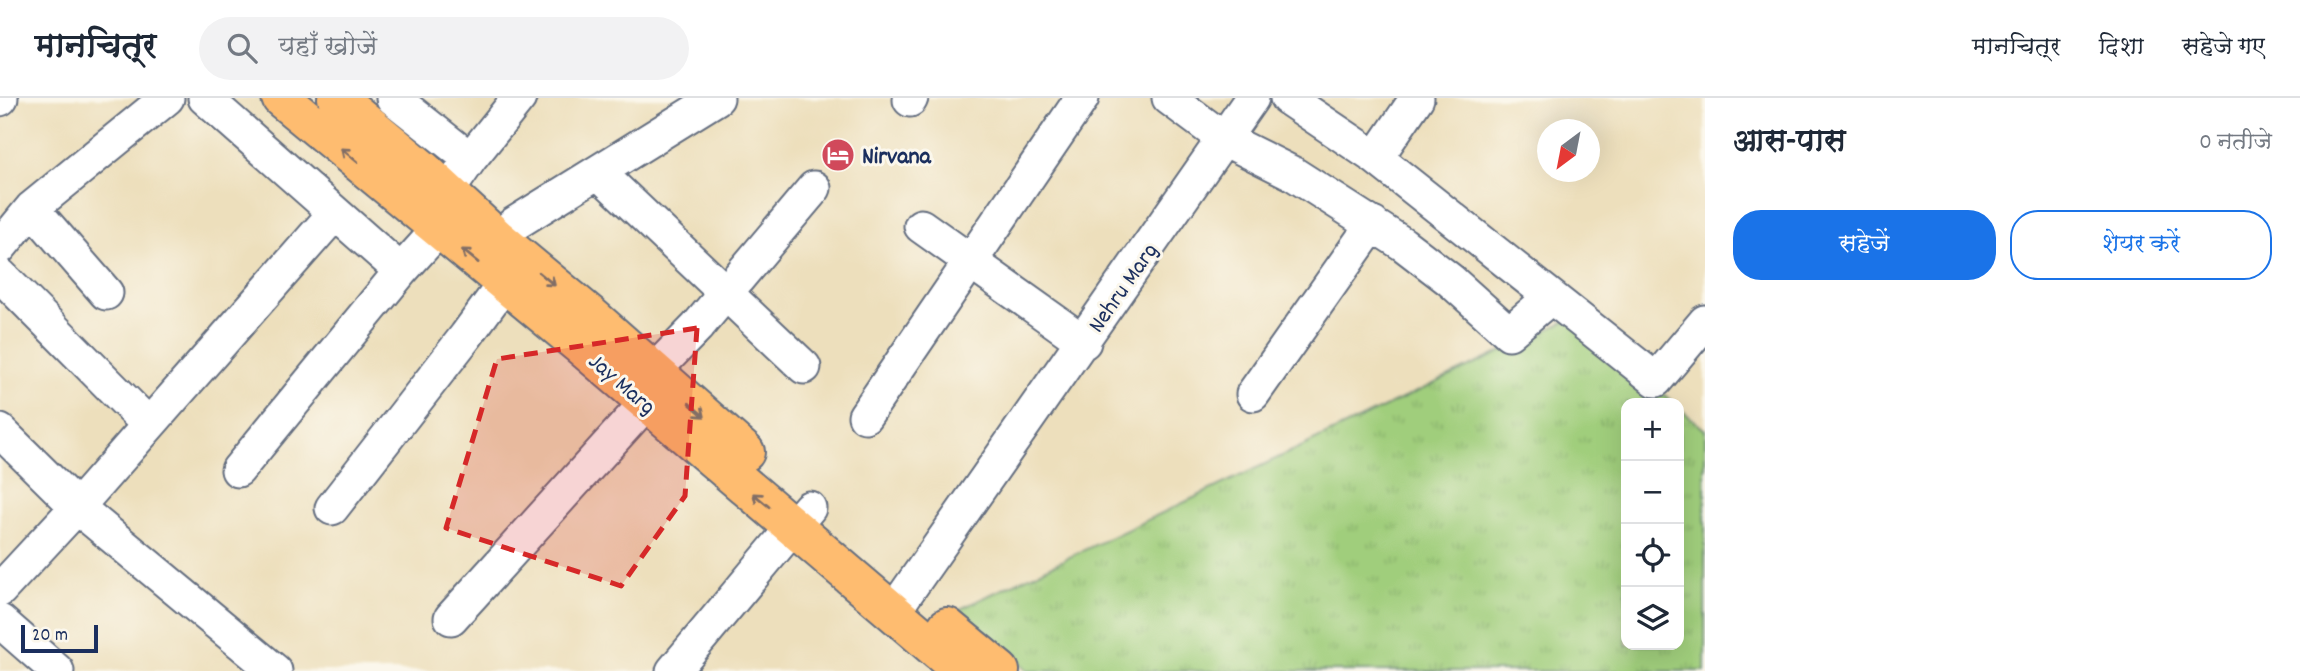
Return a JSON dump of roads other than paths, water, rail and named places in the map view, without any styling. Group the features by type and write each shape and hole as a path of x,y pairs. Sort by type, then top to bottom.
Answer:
{"main road":[{"name":"Jay Marg","path":"281,98 424,186 498,239 591,316 650,387"},
{"name":"Jay Marg","path":"337,98 424,186 438,230 504,284 650,387 900,603 962,671"},
{"name":"Jay Marg","path":"900,603 1000,671"}],"street":[{"path":"0,247 32,208 167,98"},
{"path":"205,98 401,271"},
{"path":"393,98 470,159"},
{"path":"424,186 470,159 519,98"},
{"path":"498,239 514,224 717,98"},
{"path":"865,416 1082,98"},
{"path":"1169,98 1223,139 1292,173 1373,224 1450,279 1509,333 1552,297"},
{"name":"Nehru Marg","path":"900,603 1252,98"},
{"path":"1287,98 1376,158 1656,380 1705,322"},
{"path":"1376,158 1417,98"},
{"path":"598,173 804,367"},
{"path":"451,618 650,387 814,188"},
{"path":"32,208 106,293"},
{"path":"0,590 77,507 335,213"},
{"path":"1253,394 1373,224"},
{"path":"921,226 1084,342"},
{"path":"238,470 401,271 438,230"},
{"path":"0,275 149,425"},
{"path":"332,508 504,284"},
{"path":"0,431 77,507 275,671"},
{"path":"673,671 801,517"},
{"path":"0,621 57,671"}],"place":[{"name":"Nirvana","path":"838,155"}]}
